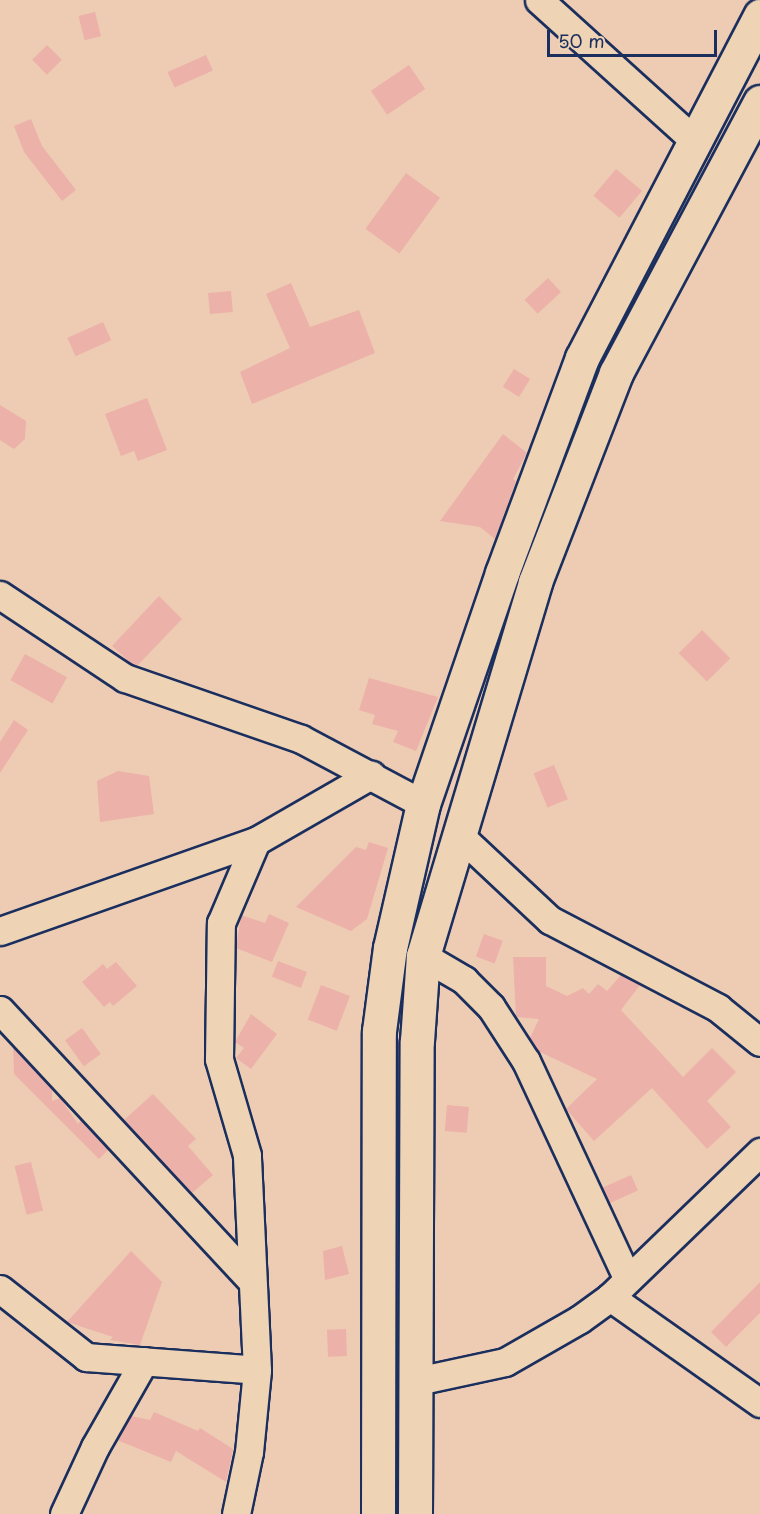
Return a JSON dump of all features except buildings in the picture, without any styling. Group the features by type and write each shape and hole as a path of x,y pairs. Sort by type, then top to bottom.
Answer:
{"street":[{"path":"539,0 693,140"},
{"path":"378,1514 379,1031 390,948 423,804 501,573 582,358 693,140 760,16"},
{"path":"415,1514 417,1041 423,956 535,582 616,373 760,102"},
{"path":"0,595 125,678 301,739 423,804"},
{"path":"0,931 256,841 371,775"},
{"path":"458,834 550,920 718,1008 760,1042"},
{"path":"236,1514 249,1452 257,1370 249,1278 247,1155 219,1059 220,923 256,841"},
{"path":"423,956 464,980 490,1007 526,1061 619,1287 760,1403"},
{"path":"0,1010 249,1278"},
{"path":"417,1381 505,1362 619,1287 760,1152"},
{"path":"0,1289 86,1357 257,1370"},
{"path":"64,1514 95,1447 144,1361"}]}
